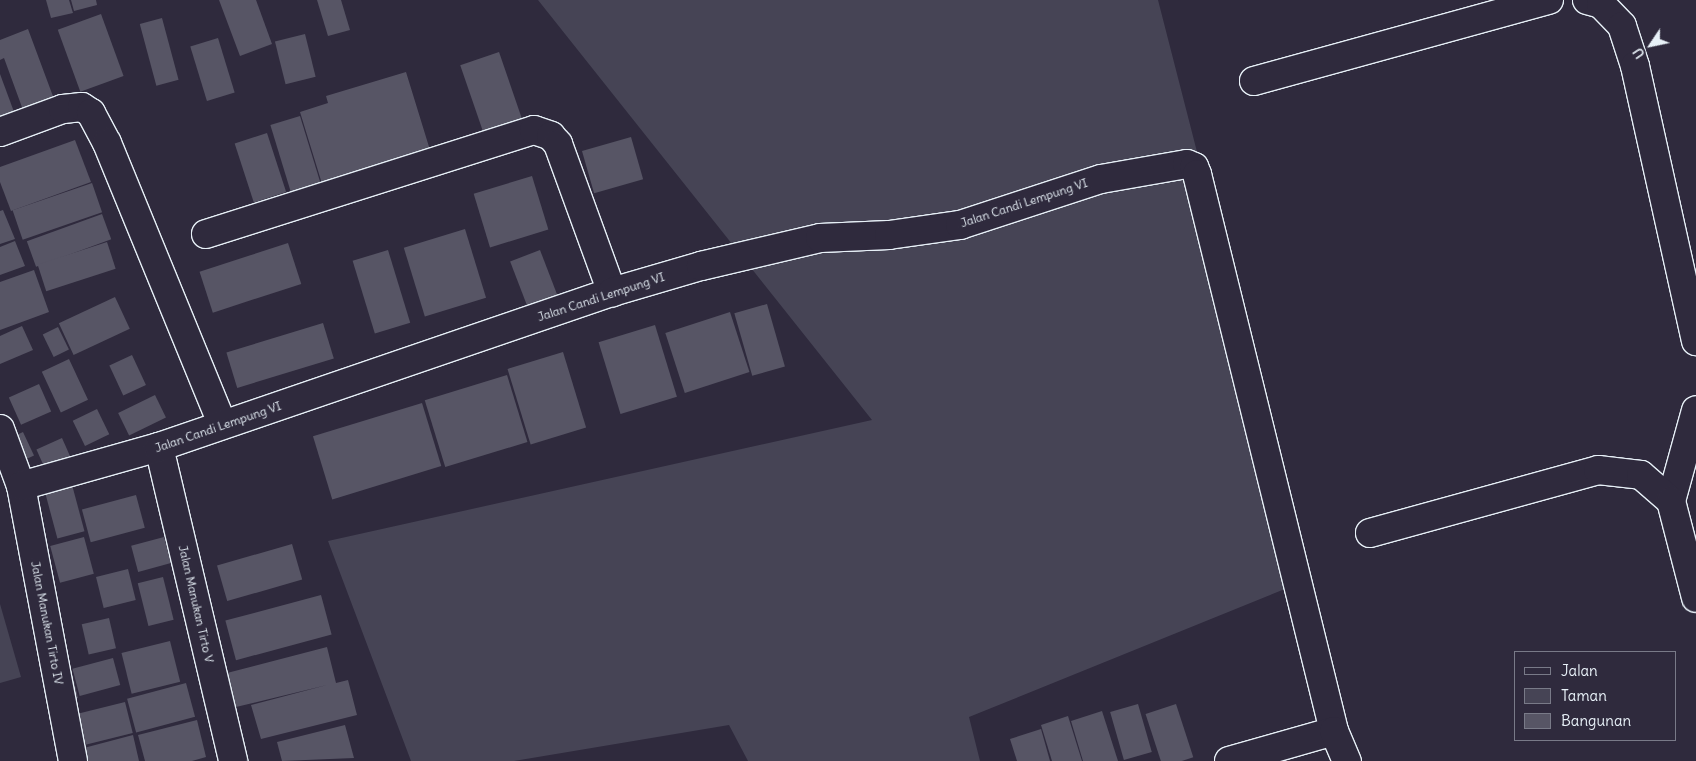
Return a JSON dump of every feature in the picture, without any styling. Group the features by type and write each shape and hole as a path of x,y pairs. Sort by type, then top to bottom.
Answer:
{"street":[{"path":"1254,81 1550,0"},
{"path":"1588,0 1601,4 1622,26 1630,50 1696,341"},
{"path":"0,132 63,109 82,107 91,113 222,424"},
{"path":"206,234 534,130 551,136 558,144 612,292"},
{"name":"Jalan Candi Lempung VI","path":"20,486 159,447 612,292 778,246 820,238 872,237 960,225 1129,172 1187,164 1194,167 1334,731"},
{"path":"1671,501 1696,410"},
{"name":"Jalan Manukan Tirto IV","path":"2,443 20,486 73,761"},
{"name":"Jalan Manukan Tirto V","path":"159,447 233,761"},
{"path":"1370,533 1598,470 1640,475 1671,501 1688,532 1696,598"},
{"path":"1230,761 1334,731 1347,761"}],"green space":[{"path":"538,0 1158,0 1307,580 969,717 980,761 748,761 729,725 514,761 411,761 328,541 872,420"},
{"path":"0,604 21,677 0,683"}],"building":[{"path":"46,0 69,0 73,13 51,18"},
{"path":"71,0 96,0 97,5 74,11"},
{"path":"219,0 256,0 272,44 240,56"},
{"path":"317,0 341,0 350,30 328,36"},
{"path":"101,14 124,76 80,92 58,30"},
{"path":"162,18 179,80 156,86 140,24"},
{"path":"28,29 54,99 23,110 4,58 0,60 0,40"},
{"path":"305,34 316,77 286,84 275,41"},
{"path":"218,38 235,93 207,101 190,46"},
{"path":"499,52 523,123 485,136 460,65"},
{"path":"406,72 430,150 350,173 351,178 323,187 300,112 328,103 326,96"},
{"path":"0,74 17,120 0,126"},
{"path":"300,116 322,188 292,197 270,125"},
{"path":"267,133 286,192 254,202 235,144"},
{"path":"631,137 643,179 594,193 582,151"},
{"path":"75,140 91,182 11,211 0,182 0,167"},
{"path":"532,176 548,230 490,247 474,194"},
{"path":"92,183 102,212 23,240 13,210"},
{"path":"3,210 15,239 0,244 0,211"},
{"path":"102,214 111,239 36,267 27,241"},
{"path":"465,229 486,298 425,317 404,248"},
{"path":"15,241 25,266 0,275 0,247"},
{"path":"107,242 116,269 46,291 38,265"},
{"path":"288,243 301,284 213,313 200,272"},
{"path":"388,250 410,323 375,333 353,261"},
{"path":"540,250 560,302 530,314 510,261"},
{"path":"34,270 49,312 0,330 0,282"},
{"path":"115,297 130,329 74,355 59,323"},
{"path":"767,304 785,366 752,376 734,313"},
{"path":"730,312 749,372 685,393 665,333"},
{"path":"323,323 334,358 237,388 226,353"},
{"path":"655,325 677,397 621,414 599,342"},
{"path":"22,326 33,350 0,364 0,336"},
{"path":"58,327 69,349 54,357 43,334"},
{"path":"563,352 586,428 531,445 508,369"},
{"path":"132,355 146,385 123,395 109,366"},
{"path":"69,359 88,400 61,412 42,372"},
{"path":"507,375 527,442 445,467 425,400"},
{"path":"39,384 51,411 21,425 9,397"},
{"path":"155,395 166,417 129,435 118,413"},
{"path":"422,403 441,466 332,499 313,436"},
{"path":"97,409 109,434 85,446 73,421"},
{"path":"23,432 34,456 16,464 5,440"},
{"path":"62,438 72,460 46,471 36,449"},
{"path":"71,481 84,531 57,538 44,488"},
{"path":"136,495 145,528 91,542 82,509"},
{"path":"84,537 94,574 60,583 50,546"},
{"path":"164,537 171,563 138,572 131,546"},
{"path":"292,544 302,580 227,601 217,565"},
{"path":"128,569 136,600 104,608 96,577"},
{"path":"163,577 174,620 148,626 138,583"},
{"path":"321,595 332,635 236,660 225,621"},
{"path":"109,618 116,648 89,655 82,624"},
{"path":"170,641 180,682 132,694 121,653"},
{"path":"327,647 336,683 348,680 357,715 261,739 251,705 327,685 236,707 227,673"},
{"path":"113,658 120,685 80,696 72,669"},
{"path":"72,673 78,698 63,699 63,679"},
{"path":"186,683 195,717 136,733 127,699"},
{"path":"125,702 133,733 76,747 69,716"},
{"path":"1138,704 1152,752 1124,760 1110,712"},
{"path":"1176,704 1193,757 1182,761 1161,761 1146,714"},
{"path":"1102,711 1118,761 1083,761 1071,721"},
{"path":"1068,716 1082,761 1052,761 1041,725"},
{"path":"197,720 206,757 192,761 145,761 138,735"},
{"path":"345,725 354,758 282,761 277,742"},
{"path":"1041,729 1050,761 1017,761 1010,739"},
{"path":"133,735 139,761 83,761 80,749"}]}
